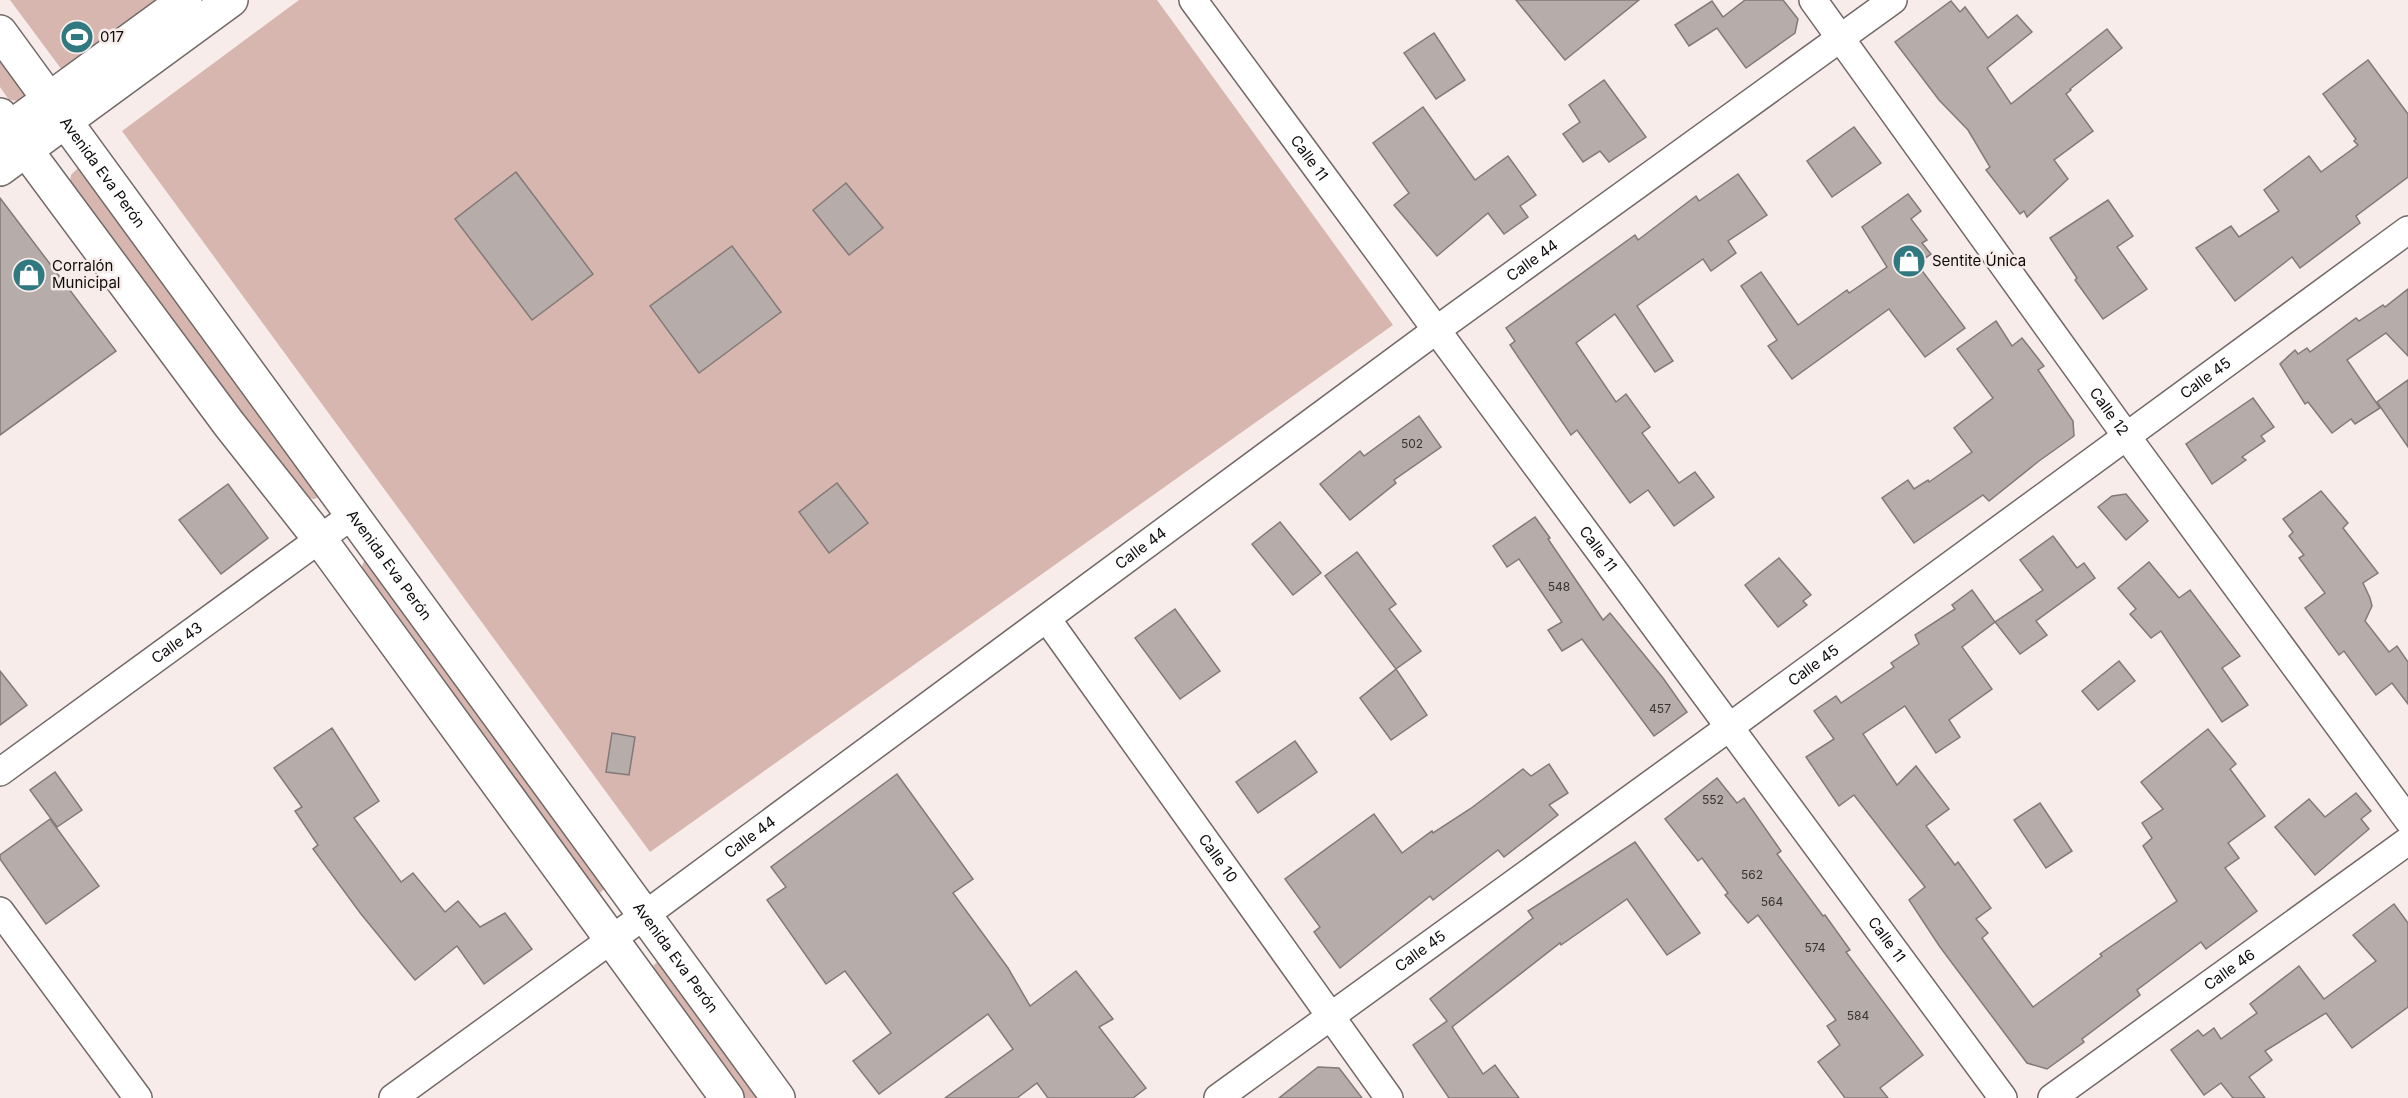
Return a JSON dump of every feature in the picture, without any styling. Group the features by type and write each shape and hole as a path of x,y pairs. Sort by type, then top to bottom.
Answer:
{"main road":[{"path":"58,110 185,0"},
{"path":"9,132 58,110 231,0"},
{"name":"Avenida Eva Perón","path":"0,32 778,1098"},
{"path":"0,169 9,132"},
{"path":"9,132 229,424 319,538 727,1098"}],"street":[{"name":"Calle 11","path":"1193,0 1435,331 1731,726 2003,1098"},
{"name":"Calle 12","path":"1813,0 2127,437 2408,820"},
{"name":"Calle 44","path":"393,1098 645,915 1435,331 1893,0"},
{"name":"Calle 45","path":"1218,1098 2408,230"},
{"name":"Calle 43","path":"0,771 354,514"},
{"name":"Calle 10","path":"1047,619 1389,1098"},
{"name":"Calle 46","path":"2052,1098 2408,842"},
{"path":"0,911 138,1098"}],"shaded area":[{"name":"017","path":"10,0 169,0 65,74"},
{"path":"299,0 1157,0 1393,325 650,852 122,131"},
{"path":"0,51 27,87 25,95 19,101 9,100 0,87"},
{"path":"77,169 83,169 321,496 314,499 304,497 70,181 71,175"},
{"path":"365,559 605,888 600,893 592,892 360,571"},
{"path":"663,961 768,1098 744,1098 655,976 653,966"}],"building":[{"path":"1516,0 1639,0 1565,60"},
{"path":"1745,0 1783,0 1798,19 1795,33 1746,68 1717,28 1689,46 1675,25 1712,1 1723,17"},
{"path":"1951,1 1960,12 1965,7 1988,38 2017,15 2032,32 1987,68 2011,104 2107,29 2122,48 2066,94 2093,131 2054,160 2068,179 2027,217 2024,211 2020,214 1986,170 1990,167 1968,130 1939,100 1895,42"},
{"path":"1434,33 1465,80 1436,99 1404,53"},
{"path":"2368,60 2408,114 2408,177 2356,216 2360,223 2300,268 2292,257 2235,301 2196,248 2231,226 2239,237 2279,211 2264,190 2309,156 2321,172 2358,145 2323,94"},
{"path":"1604,80 1646,137 1609,162 1600,151 1583,162 1563,134 1580,122 1569,105"},
{"path":"1423,107 1475,180 1508,156 1536,195 1520,206 1528,217 1504,234 1488,213 1437,256 1394,205 1409,193 1373,143"},
{"path":"1854,127 1881,163 1832,197 1807,161"},
{"path":"516,172 593,274 532,320 455,219"},
{"path":"1738,174 1767,215 1728,241 1736,253 1711,271 1703,259 1637,306 1673,361 1655,372 1615,314 1576,343 1616,402 1626,394 1650,427 1642,433 1679,483 1695,472 1714,497 1674,526 1648,490 1630,503 1577,430 1571,435 1510,345 1515,341 1506,328 1635,235 1638,240 1696,196 1699,201"},
{"path":"846,183 883,228 849,255 813,210"},
{"path":"1908,194 1921,211 1911,219 1927,240 1922,243 1931,254 1917,264 1965,328 1925,357 1889,309 1792,379 1768,346 1777,340 1741,286 1761,272 1798,325 1847,290 1849,293 1887,267 1862,227"},
{"name":"Corralón Municipal","path":"0,198 116,351 0,435"},
{"path":"2108,200 2133,236 2117,247 2147,289 2103,319 2075,280 2077,278 2050,238"},
{"path":"732,246 781,312 699,373 650,306"},
{"path":"2408,289 2408,356 2386,333 2347,360 2380,408 2355,424 2351,419 2332,433 2308,402 2305,404 2280,364 2295,350 2298,354 2307,348 2310,352 2356,318 2359,321 2383,305 2385,307"},
{"path":"1996,321 2012,346 2022,338 2044,366 2038,370 2073,421 2074,436 1989,501 1983,495 1914,543 1882,498 1908,480 1914,489 1928,480 1929,482 1972,452 1954,428 1993,398 1957,349"},
{"path":"2408,380 2408,447 2377,402"},
{"path":"2253,398 2274,427 2261,436 2265,441 2242,457 2246,460 2212,484 2186,444"},
{"path":"1419,416 1441,447 1394,480 1396,483 1350,520 1320,484 1360,451 1364,456"},
{"path":"837,483 868,523 829,553 799,512"},
{"path":"228,484 268,538 221,574 179,520"},
{"path":"2321,491 2348,523 2343,528 2378,573 2363,583 2372,606 2365,621 2389,652 2397,646 2408,662 2408,704 2392,683 2376,695 2344,651 2339,655 2305,608 2325,593 2299,558 2304,555 2289,536 2293,532 2283,519"},
{"path":"2126,494 2148,521 2126,540 2098,507 2112,496"},
{"path":"1535,517 1603,620 1610,613 1663,678 1687,712 1654,736 1582,639 1562,651 1548,630 1562,622 1519,559 1507,567 1493,546"},
{"path":"1280,522 1321,573 1293,595 1252,544"},
{"path":"2053,536 2077,568 2084,563 2095,578 2036,621 2047,635 2020,654 1995,622 2043,590 2020,560"},
{"path":"1357,552 1396,604 1389,609 1421,651 1396,669 1325,576"},
{"path":"1779,558 1811,595 1803,601 1807,605 1778,627 1745,585"},
{"path":"2149,562 2179,598 2190,590 2240,656 2222,668 2248,705 2222,722 2161,631 2151,638 2130,614 2136,609 2118,588"},
{"path":"1972,590 1995,622 1962,647 1992,689 1949,720 1960,737 1936,753 1905,706 1863,734 1897,785 1916,766 1949,809 1926,826 1955,865 1958,862 1991,908 1976,919 1988,933 1982,938 2033,1007 2102,956 2100,954 2177,901 2143,846 2152,838 2142,823 2163,809 2141,782 2208,729 2236,764 2230,769 2265,816 2228,843 2239,858 2225,868 2257,911 2206,949 2201,942 2137,990 2140,995 2082,1039 2084,1042 2047,1069 2027,1063 1940,947 1909,900 1925,887 1854,795 1839,806 1806,757 1834,739 1814,711 1836,696 1841,703 1894,667 1891,663 1919,644 1915,635 1955,609 1952,605"},
{"path":"1175,609 1220,671 1180,699 1135,638"},
{"path":"2119,661 2135,681 2098,710 2082,691"},
{"path":"1396,669 1427,715 1391,740 1360,698"},
{"path":"0,671 27,705 0,725"},
{"path":"332,728 379,801 354,818 401,882 413,873 445,912 458,901 480,927 505,913 532,949 484,984 457,946 415,980 361,914 313,849 318,845 295,811 302,807 274,768"},
{"path":"612,733 635,737 629,775 606,772"},
{"path":"1295,741 1317,772 1258,813 1236,782"},
{"path":"1549,764 1568,793 1549,805 1558,815 1504,857 1498,850 1433,900 1430,896 1340,968 1314,932 1320,927 1285,879 1374,814 1402,853 1432,831 1433,833 1470,809 1523,769 1531,776"},
{"path":"55,772 82,810 57,827 30,790"},
{"path":"897,774 973,879 953,893 1008,968 1030,1006 1076,971 1113,1019 1099,1027 1146,1088 1133,1098 1048,1098 1037,1083 1017,1098 945,1098 1013,1049 988,1014 879,1094 853,1061 891,1033 845,971 826,984 767,900 786,887 771,867"},
{"path":"1717,778 1737,803 1744,798 1781,851 1777,854 1823,916 1825,915 1850,950 1846,952 1923,1055 1880,1088 1888,1098 1845,1098 1818,1062 1840,1045 1827,1026 1836,1020 1758,915 1748,923 1725,895 1728,893 1702,858 1698,861 1665,819"},
{"path":"2356,793 2371,811 2361,819 2369,829 2315,875 2275,827 2309,799 2325,817"},
{"path":"2040,803 2072,851 2046,868 2014,820"},
{"path":"50,819 99,886 46,924 0,859 0,855"},
{"path":"1635,842 1700,933 1667,955 1627,899 1561,945 1560,943 1452,1027 1483,1074 1495,1065 1519,1098 1449,1098 1413,1045 1447,1021 1430,999 1533,918 1528,911"},
{"path":"2394,904 2408,923 2408,1007 2352,1048 2326,1013 2265,1051 2272,1060 2249,1077 2265,1098 2233,1098 2221,1083 2204,1095 2171,1050 2198,1030 2203,1036 2214,1028 2221,1039 2257,1013 2250,1004 2299,966 2324,999 2376,961 2353,935"},
{"path":"1318,1067 1339,1068 1362,1098 1279,1098"}],"place":[{"name":"017","path":"77,37"},
{"name":"Sentite Única","path":"1909,261"},
{"name":"Corralón Municipal","path":"29,275"}]}
